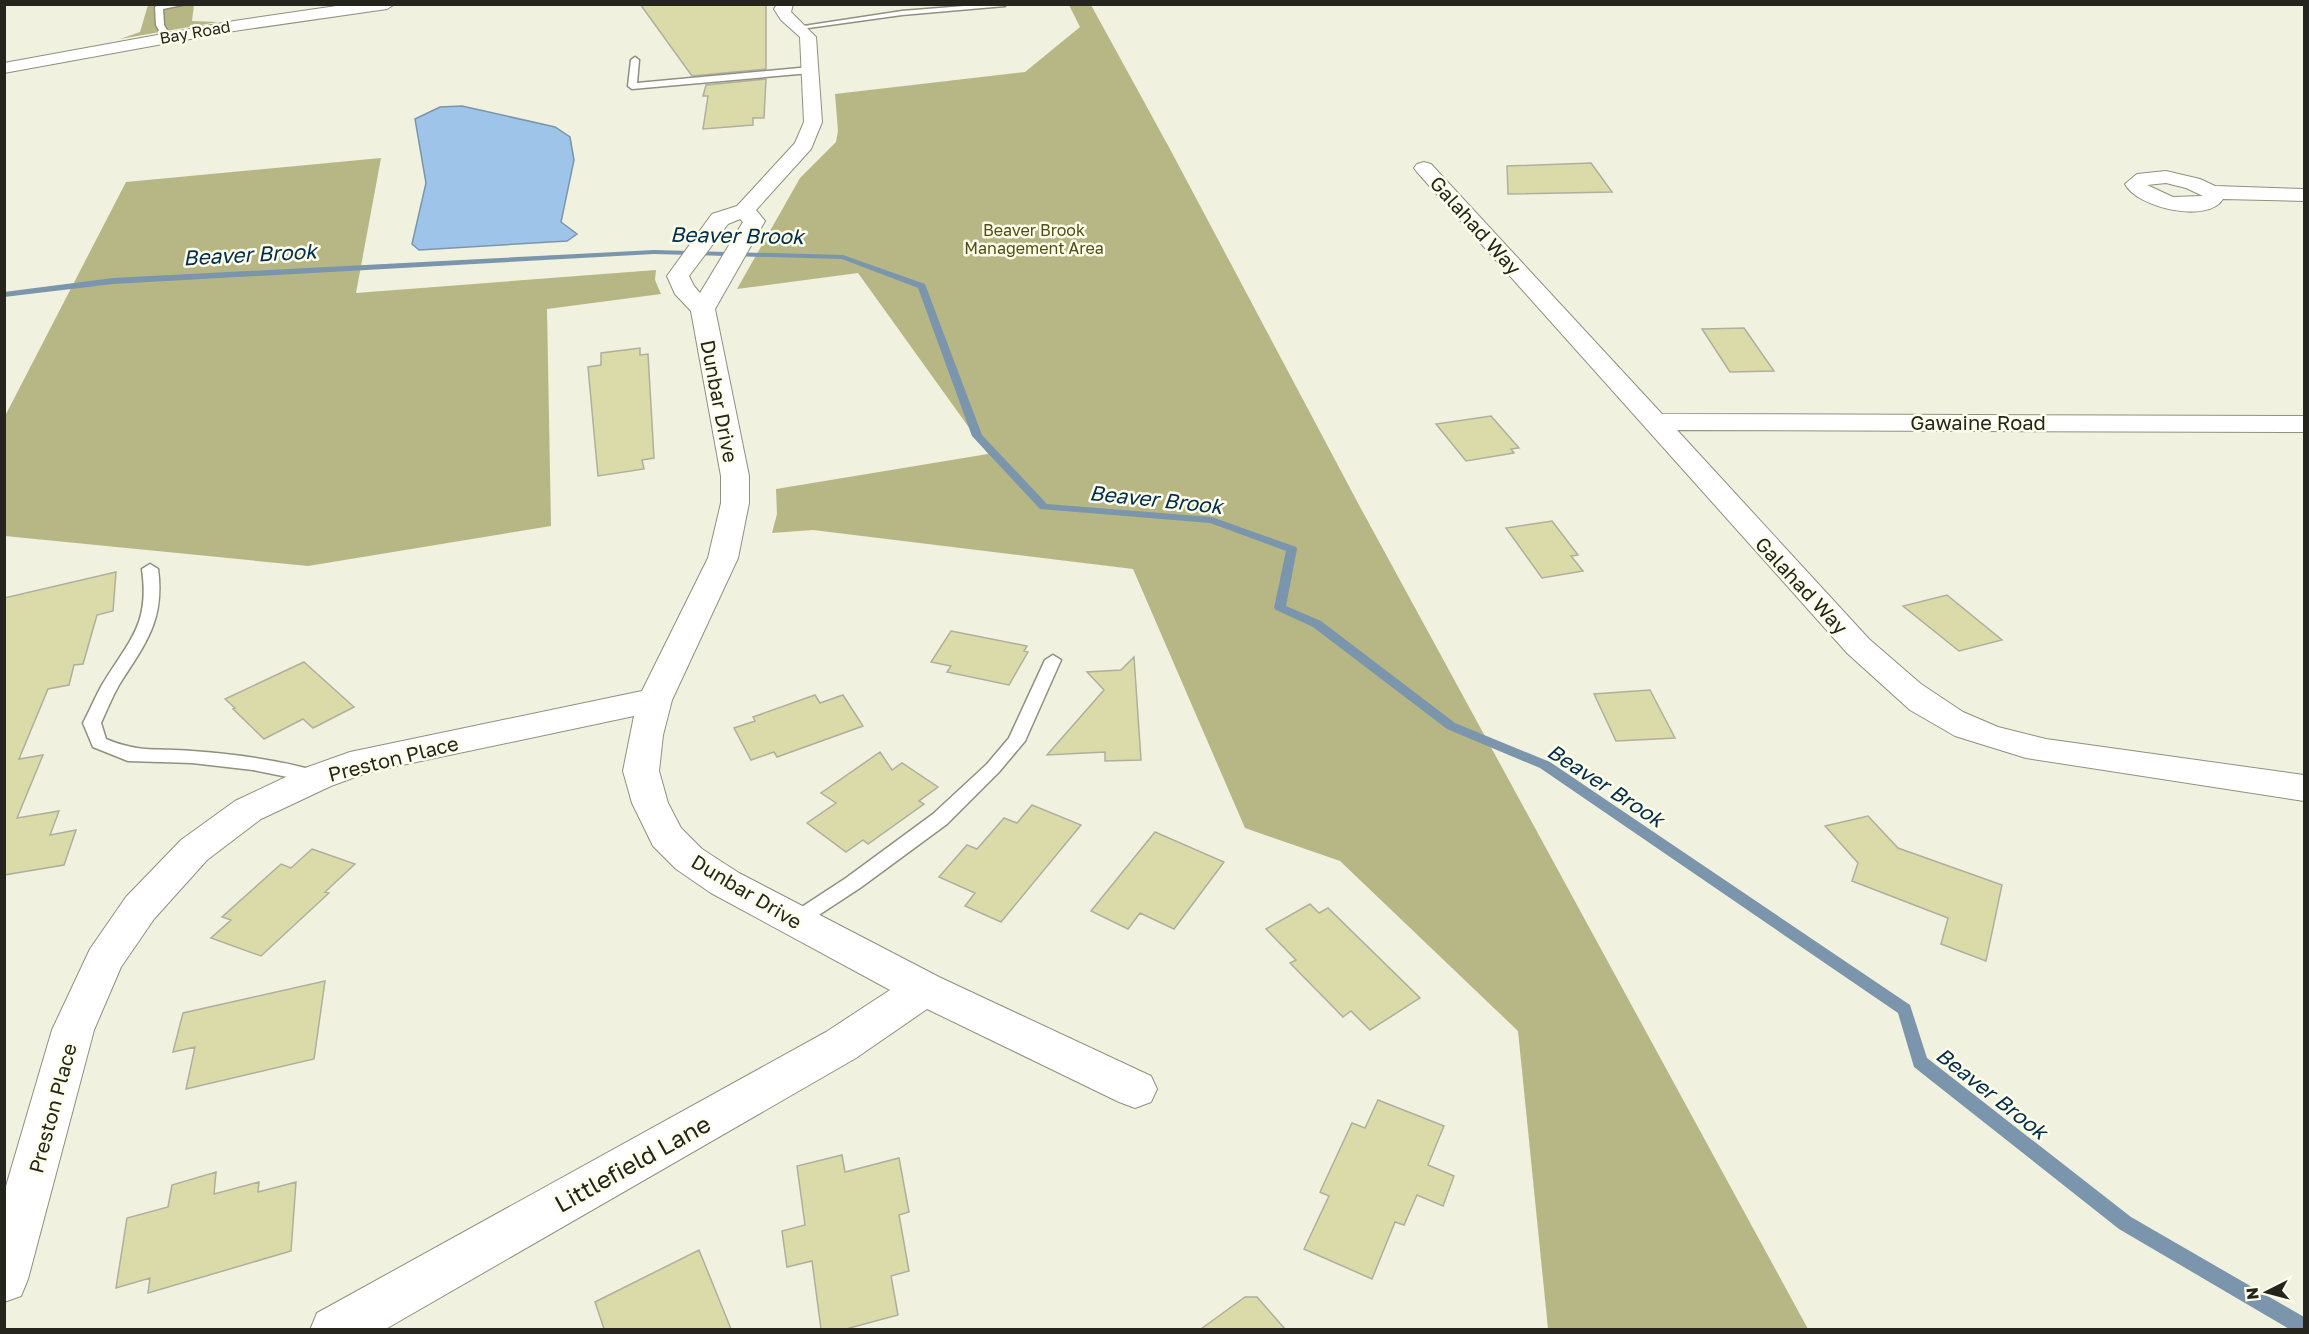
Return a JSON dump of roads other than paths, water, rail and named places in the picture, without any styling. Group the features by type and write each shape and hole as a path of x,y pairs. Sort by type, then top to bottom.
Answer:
{"street":[{"name":"Bay Road","path":"4,68 167,37 387,4"},
{"path":"744,210 754,221 703,309 683,289 678,276 720,219 744,210 804,146 811,133 813,122 808,38 801,27 784,15 782,9 785,4"},
{"name":"Galahad Way","path":"1424,168 1652,422 1858,646 1901,687 1943,716 2002,740 2078,756 2304,788"},
{"path":"2211,192 2304,195"},
{"name":"Dunbar Drive","path":"703,309 735,476 735,504 723,558 655,700 641,771 650,803 666,836 689,859 725,883 795,921 924,989 1135,1089"},
{"name":"Gawaine Road","path":"1652,422 2304,424"},
{"name":"Preston Place","path":"4,1280 73,1030 104,960 140,908 194,850 248,810 318,777 363,761 655,700"},
{"name":"Littlefield Lane","path":"335,1329 841,1045 924,989"}],"lane":[{"path":"167,37 160,25 159,7 183,4"},
{"path":"801,27 892,14 1001,6"},
{"path":"635,60 632,86 810,70"},
{"path":"150,569 153,590 151,613 137,646 110,686 92,723 99,743 128,755 192,757 243,763 318,777"},
{"path":"795,921 853,883 940,819 993,768 1016,741 1053,660"}],"water":[{"path":"462,106 555,127 570,137 574,160 561,222 577,234 567,241 419,250 412,244 426,183 415,119 440,107"}],"waterway":[{"name":"Beaver Brook","path":"4,295 113,281 654,252 843,257 922,286 977,436 1044,507 1212,520 1292,549 1280,608 1317,624 1451,726 1545,765 1905,1009 1920,1062 2125,1223 2304,1327"}],"park label":[{"name":"Beaver Brook Management Area","path":"1034,239"}]}
